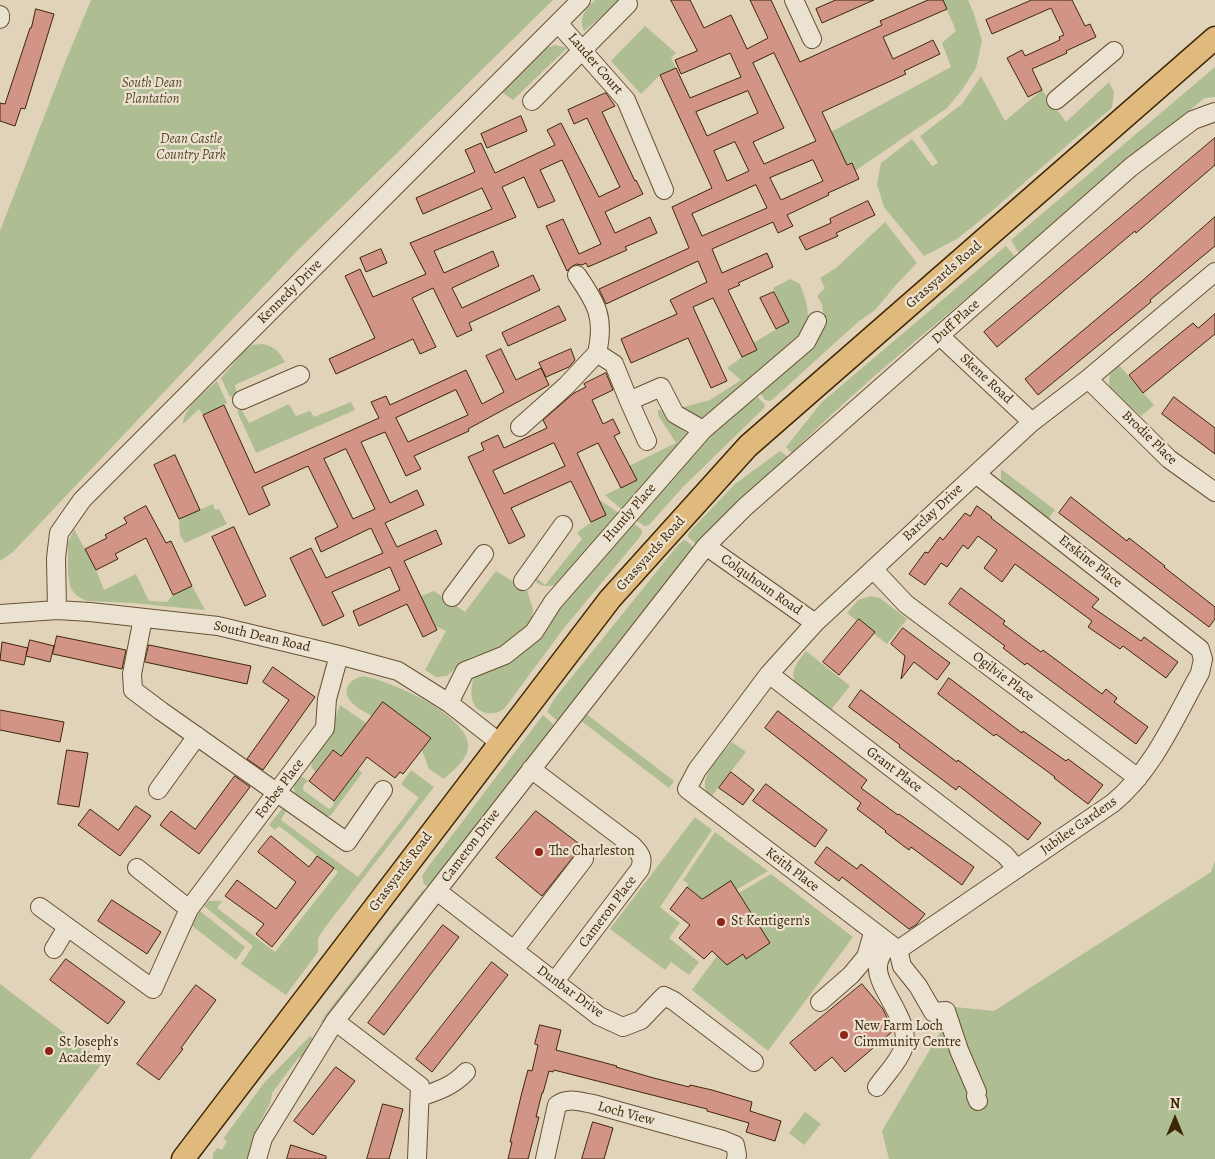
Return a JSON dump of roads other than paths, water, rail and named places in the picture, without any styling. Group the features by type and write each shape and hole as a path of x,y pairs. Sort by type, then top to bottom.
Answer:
{"main road":[{"name":"Grassyards Road","path":"185,1158 610,599 748,446 1215,38"}],"street":[{"name":"Kennedy Drive","path":"57,610 56,558 59,533 82,500 581,0"},
{"path":"794,0 812,39"},
{"path":"532,101 628,4"},
{"name":"Lauder Court","path":"558,23 626,100 664,190"},
{"path":"1056,100 1114,51"},
{"name":"Duff Place","path":"706,546 744,506 940,336 1130,167 1193,120 1215,112"},
{"name":"Barclay Drive","path":"687,790 697,770 769,674 815,623 1032,422 1088,379 1215,272"},
{"path":"520,427 566,386 597,353 601,330 598,312 577,275"},
{"name":"Huntly Place","path":"449,703 465,671 505,655 534,632 552,602 703,430 806,342 817,320"},
{"name":"Skene Road","path":"940,336 1032,422"},
{"path":"597,353 614,364 647,441"},
{"path":"242,400 300,375"},
{"name":"Brodie Place","path":"1088,379 1169,459 1215,492"},
{"path":"629,402 661,387 675,414 703,430"},
{"name":"Erskine Place","path":"976,474 1202,652"},
{"path":"523,581 563,525"},
{"name":"Colquhoun Road","path":"706,546 815,623"},
{"name":"Cameron Drive","path":"257,1159 263,1138 335,1021 706,546"},
{"path":"452,597 484,554"},
{"name":"Ogilvie Place","path":"873,569 906,604 1138,778"},
{"name":"South Dean Road","path":"0,614 57,610 218,626 339,655 398,671 449,703 500,743"},
{"path":"143,618 132,674 133,690 197,736 347,842 383,790"},
{"name":"Jubilee Gardens","path":"893,947 1017,869 1128,791 1152,759 1200,673 1204,658 1202,652"},
{"name":"Forbes Place","path":"40,907 152,989 189,909 325,728 327,698 339,655"},
{"name":"Grant Place","path":"769,674 1005,855 1017,869"},
{"path":"158,790 197,736"},
{"name":"Cameron Place","path":"531,769 633,846 640,853 643,862 640,869 555,982"},
{"name":"Keith Place","path":"687,790 893,947"},
{"path":"514,950 584,859"},
{"path":"137,868 189,909"},
{"name":"Dunbar Drive","path":"437,891 599,1016 623,1027 641,1020 664,996 674,1001 754,1062"},
{"path":"54,949 67,927"},
{"path":"820,1002 851,975 866,957 873,933"},
{"path":"877,1087 900,1055 906,1039 903,1024 880,977 878,966 893,947 902,966 918,986 933,1012 946,1011 959,1050 977,1092 978,1101"},
{"path":"335,1021 420,1086 417,1159"},
{"path":"420,1097 442,1090 459,1080 466,1072"},
{"name":"Loch View","path":"545,1159 557,1105 564,1100 593,1104 723,1140 735,1145 736,1159"}],"place":[{"name":"The Charleston","path":"539,852"},
{"name":"St Kentigern's","path":"721,922"},
{"name":"New Farm Loch Cimmunity Centre","path":"844,1035"},
{"name":"St Joseph's Academy","path":"49,1051"}],"park label":[{"name":"South Dean Plantation","path":"152,92"},
{"name":"Dean Castle Country Park","path":"191,148"}]}
